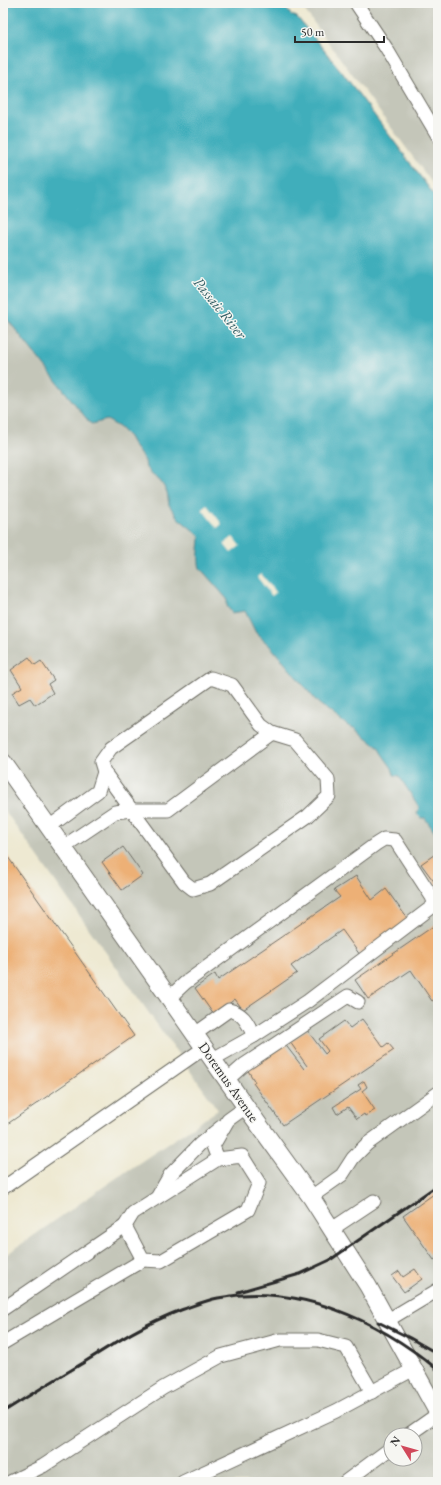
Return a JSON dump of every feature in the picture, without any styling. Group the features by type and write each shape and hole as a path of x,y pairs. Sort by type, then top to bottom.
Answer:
{"main road":[{"name":"Doremus Avenue","path":"3,762 246,1107 311,1196 388,1320 438,1413"}],"street":[{"path":"356,3 434,120 438,136"},
{"path":"211,678 232,685 261,725 272,733 295,740 328,779 329,796 308,816 210,884 193,889 184,882 104,772 101,762 110,748 211,678"},
{"path":"63,848 115,812 132,810 168,810 272,733"},
{"path":"48,826 98,791 104,772"},
{"path":"3,1188 208,1053 254,1036 308,1001 432,907 434,902 395,840 384,839 185,983 169,998"},
{"path":"228,1080 244,1065 348,996 358,1002"},
{"path":"195,1034 229,1010 238,1012 248,1022 254,1036"},
{"path":"311,1196 342,1174 367,1144 438,1093"},
{"path":"157,1198 170,1175 200,1144 246,1107"},
{"path":"218,1159 213,1146 228,1120"},
{"path":"3,1309 125,1226 133,1214 218,1159 242,1156 259,1183 248,1210 161,1262 143,1260 3,1343"},
{"path":"332,1229 374,1201"},
{"path":"125,1226 143,1260"},
{"path":"388,1320 438,1290"},
{"path":"10,1482 44,1466 163,1388 221,1356 280,1340 318,1340 346,1347 372,1392"},
{"path":"184,1482 336,1410 414,1369"},
{"path":"419,1427 438,1413"},
{"path":"345,1482 383,1454"}],"shaded area":[{"path":"298,3 438,3 438,191 303,8"},
{"path":"3,314 90,423 92,424 107,420 119,427 129,437 145,461 146,468 161,482 167,492 169,505 200,536 198,562 207,576 227,599 227,606 245,611 256,633 271,647 292,673 327,711 347,726 354,728 378,747 392,768 394,775 399,776 419,807 418,814 421,818 425,818 438,837 438,1482 3,1482 3,1257 112,1181 218,1110 3,808"}],"water":[{"name":"Passaic River","path":"3,3 283,3 291,15 297,17 342,72 438,200 438,837 425,818 421,818 417,814 419,807 399,776 394,775 392,768 378,747 318,703 271,647 256,633 245,611 232,613 227,606 227,599 200,568 200,536 178,518 169,505 167,492 161,482 146,468 145,461 129,437 119,427 107,420 92,424 90,423 3,314"}],"pier":[{"path":"207,505 222,524 217,528 202,509"},
{"path":"233,537 240,546 231,553 224,544"},
{"path":"261,574 276,592 272,596 257,577"}],"building":[{"path":"29,657 35,665 41,661 54,680 48,684 53,693 35,705 30,698 19,704 12,693 22,687 11,670"},
{"path":"123,847 143,875 122,890 102,862"},
{"path":"3,850 134,1036 3,1127"},
{"path":"438,852 438,887 421,864"},
{"path":"356,876 372,900 386,889 410,922 360,955 342,930 291,966 297,973 243,1010 235,999 214,1015 195,988 215,974 218,980 340,897 334,890"},
{"path":"438,923 438,997 432,1001 411,970 368,999 355,980"},
{"path":"362,1019 383,1047 388,1043 394,1050 283,1125 253,1083 255,1082 247,1069 284,1043 304,1069 307,1066 290,1042 307,1030 325,1054 328,1051 319,1039 344,1021 350,1028"},
{"path":"364,1081 367,1087 362,1091 375,1110 365,1116 364,1114 357,1119 348,1107 337,1114 333,1107 361,1089 358,1085"},
{"path":"438,1191 438,1257 434,1260 403,1216"},
{"path":"415,1269 422,1279 404,1292 392,1276 399,1271 403,1277"}],"railway":[{"path":"238,1292 300,1274 330,1260 438,1185"},
{"path":"3,1412 142,1327 168,1315 209,1300 248,1295 278,1296 307,1301 336,1310 363,1321 390,1336 415,1352 438,1370"},
{"path":"378,1322 438,1354"}]}
